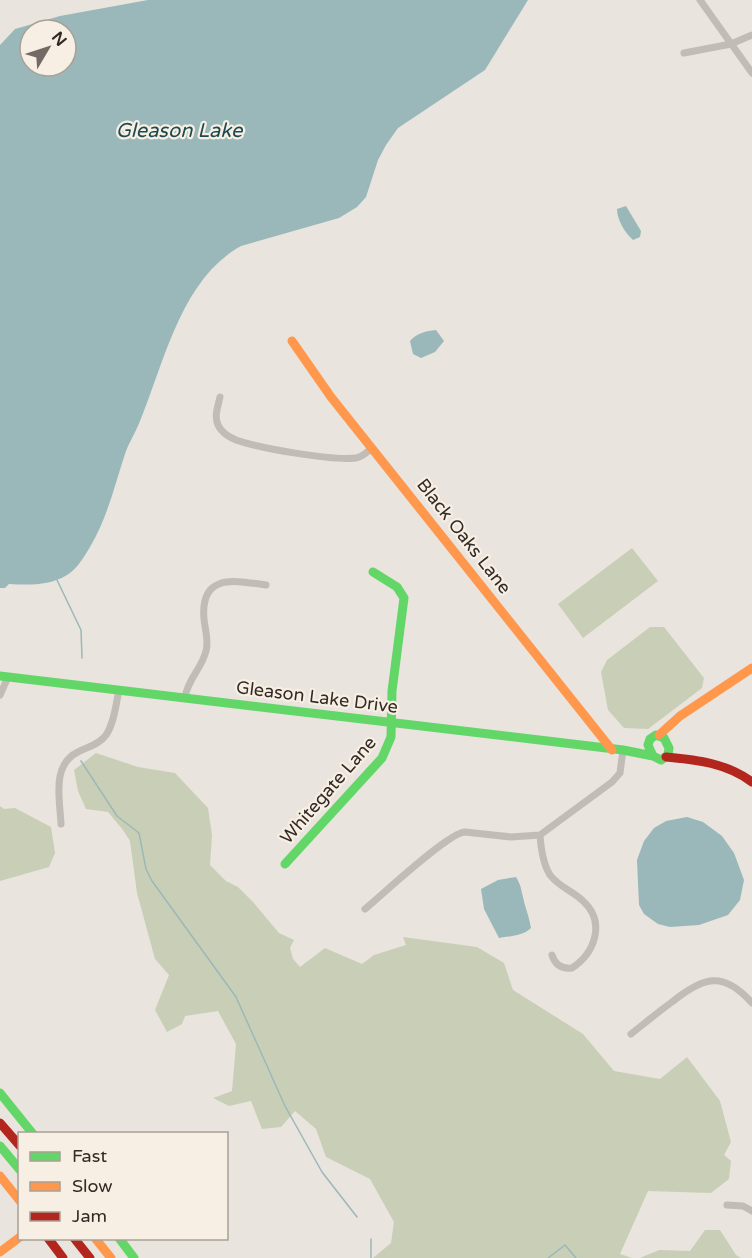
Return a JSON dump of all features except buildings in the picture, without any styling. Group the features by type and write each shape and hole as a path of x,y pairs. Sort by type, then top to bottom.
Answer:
{"main road":[{"name":"Black Oaks Lane","path":"292,341 303,359 372,448 612,750"},
{"name":"Whitegate Lane","path":"285,864 382,758 390,744 400,619 405,605 399,588 373,572"},
{"path":"662,738 684,721 687,714 752,668"},
{"name":"Gleason Lake Drive","path":"4,677 627,751 653,756 661,760 667,754"},
{"path":"653,756 648,745 653,736 662,738"},
{"path":"662,738 667,754 722,764 740,771 752,782"},
{"name":"Gleason Lake Drive","path":"627,751 648,745"},
{"path":"0,1093 31,1132"},
{"path":"0,1123 18,1144"},
{"path":"0,1146 18,1168"},
{"path":"0,1176 18,1198"},
{"path":"0,1252 18,1238"},
{"path":"49,1240 63,1258"},
{"path":"75,1240 90,1258"},
{"path":"96,1240 111,1258"},
{"path":"120,1240 134,1258"}],"street":[{"path":"700,0 752,73"},
{"path":"684,53 731,44 752,35"},
{"path":"220,397 217,409 218,425 226,435 236,440 269,448 330,457 355,458 362,456 372,448"},
{"path":"185,698 188,685 204,658 206,650 204,604 212,588 231,580 266,585"},
{"path":"0,695 4,677"},
{"path":"62,824 59,774 72,755 94,745 106,735 119,690"},
{"path":"365,909 457,833 511,837 540,835 612,783 620,773 627,751"},
{"path":"540,835 543,857 549,874 562,887 584,902 590,910 596,928 592,947 580,963 572,968 561,967 552,955"},
{"path":"631,1034 688,989 704,981 714,980 731,984 752,1003"},
{"path":"727,1205 742,1206 752,1211"}],"green space":[{"path":"632,548 658,581 583,638 558,604"},
{"path":"650,627 664,627 704,678 702,688 648,729 624,728 608,710 601,672 607,660"},
{"path":"96,753 138,767 175,773 208,808 212,835 210,865 226,881 238,887 279,933 294,940 290,948 293,959 300,967 325,948 362,964 374,955 406,945 403,937 477,947 504,963 513,990 583,1034 614,1071 660,1079 687,1057 720,1101 731,1142 724,1155 731,1161 729,1179 711,1193 648,1191 620,1254 632,1258 373,1258 391,1243 394,1222 370,1179 326,1157 316,1129 295,1111 281,1127 262,1129 251,1101 229,1106 213,1098 232,1091 236,1044 218,1011 185,1016 182,1024 167,1032 155,1010 169,975 155,959 137,893 130,841 108,812 86,809 78,791 74,770"},
{"path":"0,806 4,809 15,808 51,827 55,853 49,867 0,881"},
{"path":"705,1230 720,1230 736,1255 741,1258 640,1258 659,1250 690,1251"}],"water":[{"name":"Gleason Lake","path":"148,0 528,0 485,70 398,128 378,160 366,197 357,207 339,218 241,246 220,261 203,279 177,324 127,450 102,524 83,559 71,572 60,579 46,583 9,584 5,588 0,588 0,45 18,28 18,78 78,78 78,18 53,18"},
{"path":"626,206 641,231 640,237 633,240 618,218 617,209"},
{"path":"436,330 444,341 435,352 421,358 413,354 410,341 422,333"},
{"path":"687,817 703,822 722,836 734,853 744,880 740,900 728,915 699,925 670,927 658,924 644,914 639,905 637,860 644,841 654,828 666,821"},
{"path":"516,877 521,887 531,928 520,934 499,938 484,909 481,889 498,880"}],"waterway":[{"path":"57,580 81,630 82,658"},
{"path":"81,761 117,816 139,833 146,869 152,881 236,997 285,1106 322,1172 357,1217"},
{"path":"371,1239 371,1258"},
{"path":"548,1258 565,1245 576,1258"}],"traffic: fast":[{"path":"285,864 382,758 391,737 392,691 404,598 397,587 373,572"},
{"path":"0,676 623,750 653,756"},
{"path":"656,735 664,738 669,748 668,755 661,760 653,756 648,745 650,739 656,735"},
{"path":"0,1093 31,1132"},
{"path":"0,1146 18,1168"},
{"path":"120,1240 134,1258"}],"traffic: slow":[{"path":"292,341 331,397 612,750"},
{"path":"659,735 680,716 752,668"},
{"path":"0,1176 18,1198"},
{"path":"0,1252 18,1238"},
{"path":"97,1240 111,1258"}],"traffic: jam":[{"path":"666,757 700,761 722,767 752,782"},
{"path":"0,1123 18,1144"},
{"path":"50,1240 63,1258"},
{"path":"76,1240 90,1258"}]}
